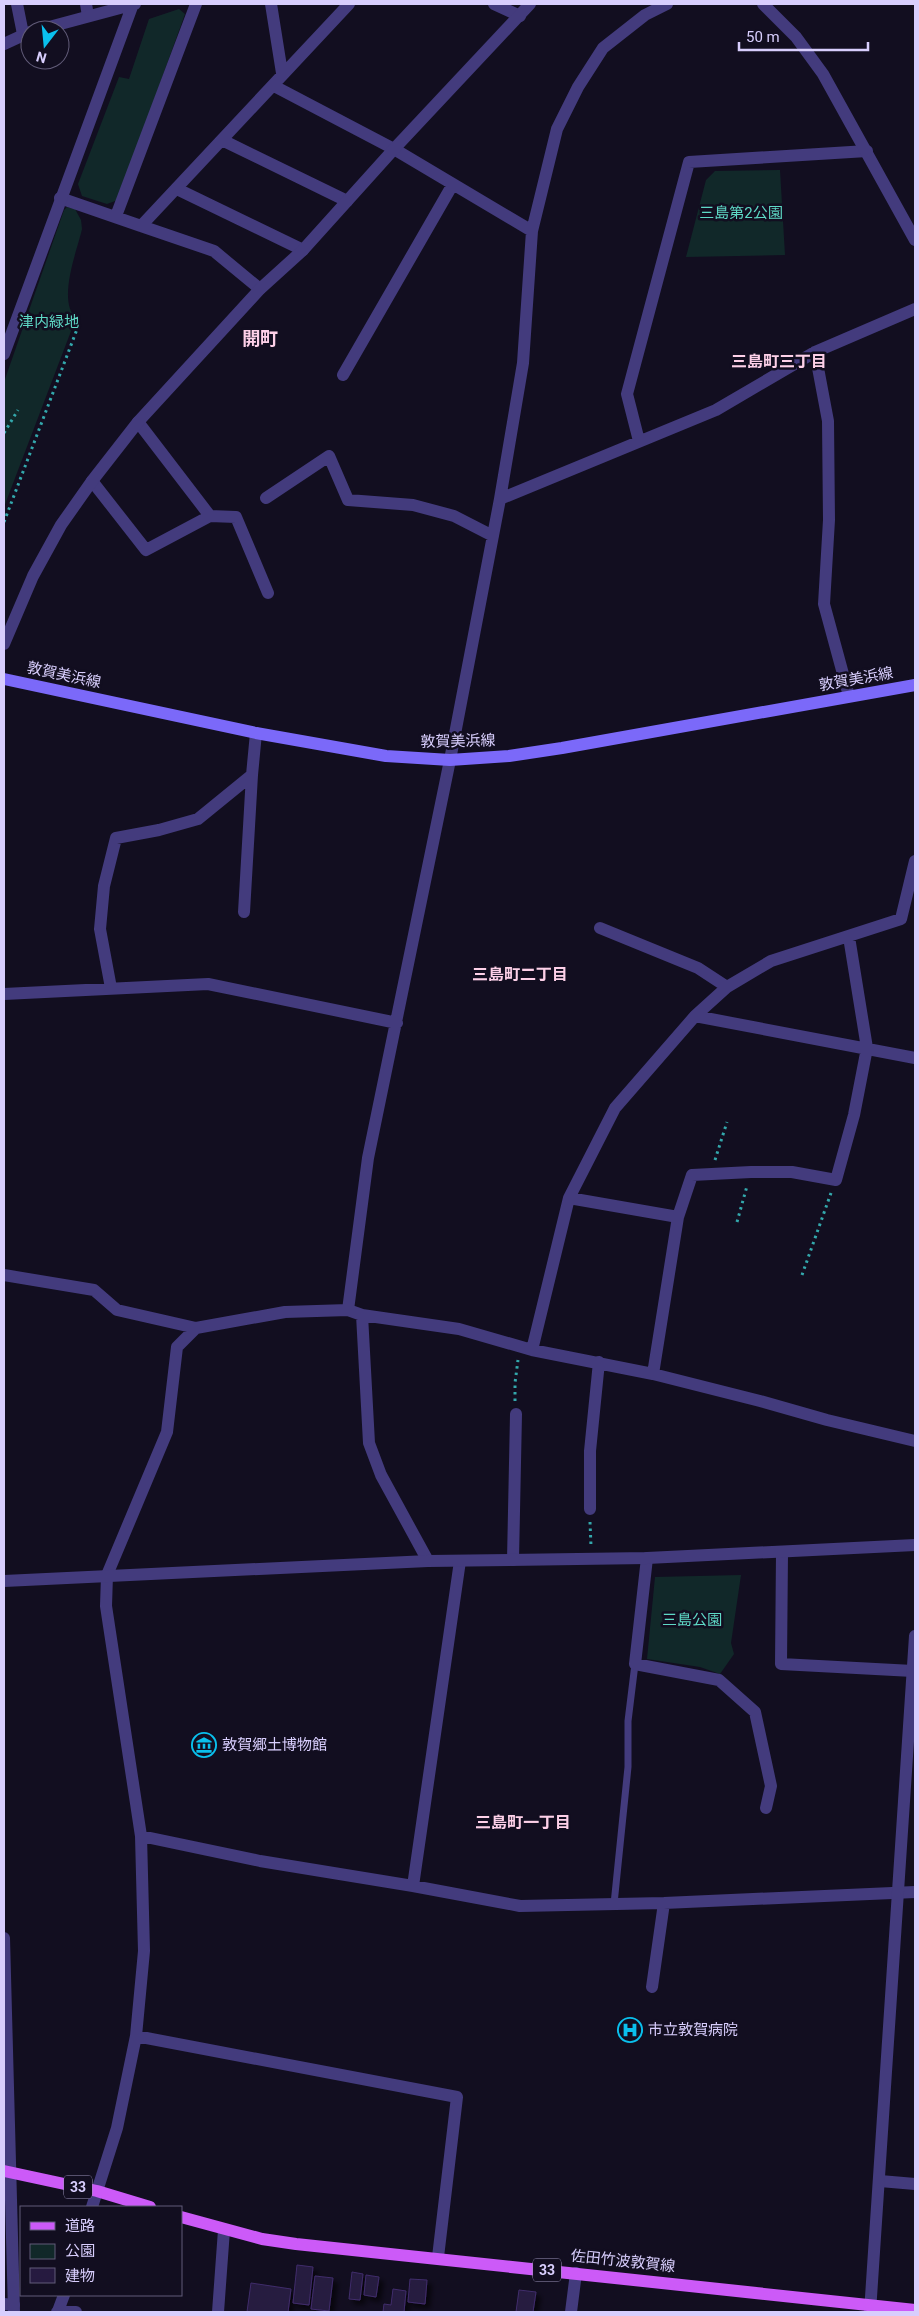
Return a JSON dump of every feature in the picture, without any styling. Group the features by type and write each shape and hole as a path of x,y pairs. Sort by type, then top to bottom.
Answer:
{"main road":[{"name":"敦賀美浜線","path":"4,679 256,733 386,756 450,760 509,756 562,748 915,685"},
{"name":"33","path":"7,2171 97,2191 147,2206"},
{"name":"佐田竹波敦賀線","path":"182,2217 262,2239 296,2244 576,2273 871,2308 915,2310"}],"street":[{"path":"17,4 23,20"},
{"path":"4,354 60,198 134,4 87,10 62,20"},
{"path":"116,216 196,4"},
{"path":"271,4 282,73"},
{"path":"141,226 274,86 282,73 349,4"},
{"path":"494,4 520,16"},
{"path":"4,644 33,576 61,525 92,481 138,422 260,289 303,250 394,149 530,4"},
{"path":"348,1310 368,1158 450,760 500,499 523,363 532,231 558,128 578,87 603,48 645,14 667,4"},
{"path":"763,4 796,37 823,74 915,240"},
{"path":"4,44 20,36"},
{"path":"274,86 394,149 532,231"},
{"path":"222,140 347,202"},
{"path":"639,441 626,394 689,162 867,151"},
{"path":"343,375 453,184"},
{"path":"177,189 303,250"},
{"path":"60,198 214,251 260,289"},
{"path":"500,499 716,410 815,352 915,309"},
{"path":"815,352 828,421 829,520 824,604 849,696"},
{"path":"138,422 210,516"},
{"path":"266,498 329,456 348,500 413,505 454,516 493,536"},
{"path":"92,481 146,550 210,516 236,517 268,593"},
{"path":"244,912 256,733"},
{"path":"111,988 100,929 104,886 116,838 198,820 252,775"},
{"path":"526,1348 569,1198 614,1108 695,1016 727,987 771,962 901,919 915,861"},
{"path":"600,928 698,968 727,987"},
{"path":"653,1374 678,1216 692,1175 792,1172 836,1180 854,1115 867,1048 849,937"},
{"path":"4,994 208,984 397,1023"},
{"path":"695,1016 915,1058"},
{"path":"569,1198 678,1216"},
{"path":"4,1275 94,1290 117,1310 196,1328 285,1312 348,1310 362,1315 460,1329 526,1348 653,1374 760,1400 827,1420 915,1441"},
{"path":"362,1315 369,1443 381,1475 428,1561"},
{"path":"92,2206 117,2128 136,2036 144,1951 141,1836 106,1606 107,1575 167,1432 177,1347 196,1328"},
{"path":"590,1509 590,1451 599,1362"},
{"path":"513,1560 516,1414"},
{"path":"4,1581 428,1561 591,1560 782,1553 915,1545"},
{"path":"782,1553 781,1664 913,1671"},
{"path":"647,1558 635,1664 719,1680 755,1712 772,1786 766,1808"},
{"path":"413,1886 460,1561"},
{"path":"871,2308 915,1636"},
{"path":"141,1836 260,1861 520,1906 664,1903 915,1892"},
{"path":"652,1987 664,1903"},
{"path":"4,1938 11,2307"},
{"path":"136,2036 457,2097 438,2258"},
{"path":"880,2181 915,2184"},
{"path":"218,2312 224,2230"},
{"path":"571,2312 576,2273"},
{"path":"64,2296 58,2312 76,2312"}],"lane":[{"path":"614,1904 628,1767 628,1721 635,1664"}],"path":[{"path":"4,522 79,324"},
{"path":"4,433 18,410"},
{"path":"710,1175 728,1122"},
{"path":"737,1222 751,1172"},
{"path":"802,1275 836,1180"},
{"path":"516,1414 515,1383 526,1348"},
{"path":"590,1509 591,1560"}],"green space":[{"path":"179,9 185,14 118,200 107,204 82,196 78,184 119,77 129,79 149,19"},
{"name":"三島第2公園","path":"780,170 785,255 686,257 706,180 715,171"},
{"name":"津内緑地","path":"67,207 75,209 81,220 82,229 68,288 68,300 76,318 4,507 4,382 64,210"},
{"name":"三島公園","path":"741,1575 731,1643 734,1654 720,1674 700,1667 647,1659 655,1577"}],"building":[{"path":"297,2265 313,2267 309,2305 293,2303"},
{"path":"352,2272 363,2274 360,2300 349,2299"},
{"path":"366,2275 379,2277 376,2297 364,2295"},
{"path":"315,2276 333,2278 329,2311 311,2309"},
{"path":"410,2279 427,2280 425,2304 408,2302"},
{"path":"251,2283 291,2289 288,2312 247,2312"},
{"path":"393,2289 406,2291 404,2312 383,2312 384,2304 391,2305"},
{"path":"519,2290 536,2292 533,2312 516,2312"}],"place":[{"name":"敦賀郷土博物館","path":"204,1745"},
{"name":"市立敦賀病院","path":"630,2030"}],"district":[{"name":"開町","path":"260,339"},
{"name":"三島町三丁目","path":"779,361"},
{"name":"三島町二丁目","path":"520,974"},
{"name":"三島町一丁目","path":"523,1822"}]}
